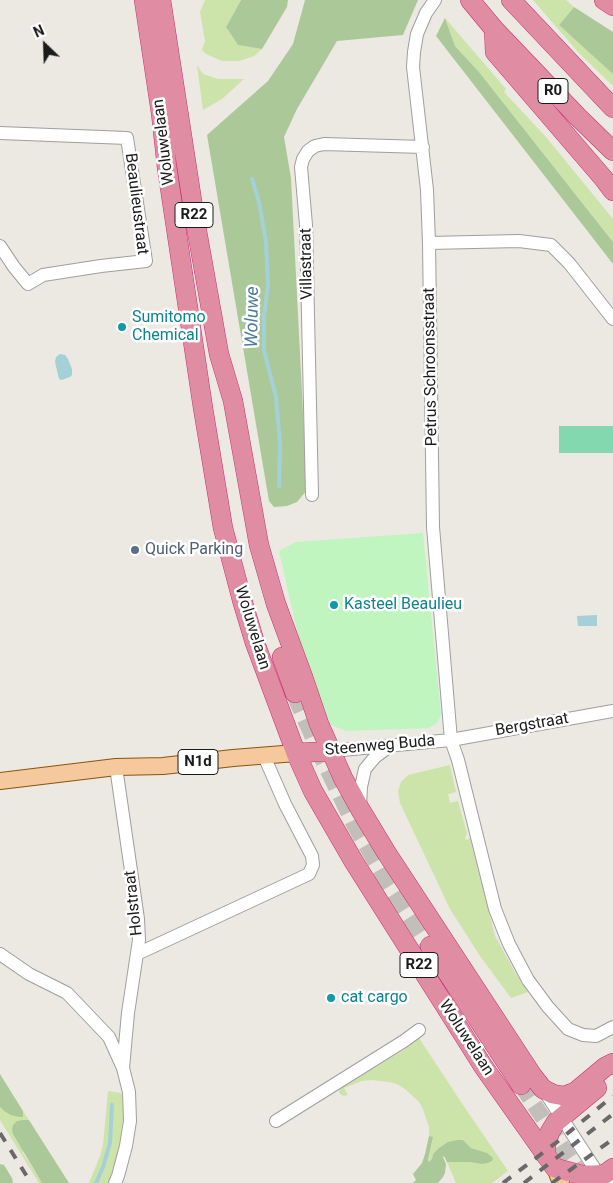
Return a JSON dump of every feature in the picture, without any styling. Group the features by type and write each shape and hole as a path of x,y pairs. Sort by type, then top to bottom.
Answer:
{"highway":[{"name":"Woluwelaan","path":"144,0 210,456 223,528 255,643 296,753 313,791 354,862 483,1066 554,1169"},
{"name":"Woluwelaan","path":"161,0 195,220 219,354 233,401 259,545 276,604 319,724 343,778 360,809 532,1083"},
{"name":"R0","path":"470,0 494,29 613,151"},
{"name":"R0","path":"511,0 613,108"},
{"path":"604,0 613,6"},
{"path":"494,29 496,52 613,191"},
{"name":"Woluwelaan","path":"219,354 220,405 252,554 273,631 295,693"},
{"name":"Steenweg Buda","path":"296,753 330,751"},
{"name":"Woluwelaan","path":"430,946 532,1083"},
{"path":"532,1083 553,1094 564,1096 575,1092 605,1066 613,1063"},
{"path":"608,1175 582,1175 554,1169 546,1144 556,1122 613,1073"}],"main road":[{"name":"Steenweg Buda","path":"0,781 116,767 163,766 296,753"}],"street":[{"name":"Petrus Schroonsstraat","path":"435,0 417,34 413,67 427,190 433,527 451,740"},
{"name":"Beaulieustraat","path":"0,133 127,138 146,261 42,275 28,284 0,246"},
{"name":"Villastraat","path":"312,495 306,225 301,167 303,159 315,146 324,144 423,147"},
{"path":"429,243 519,241 551,245 569,262 613,319"},
{"name":"Bergstraat","path":"451,740 613,711"},
{"name":"Steenweg Buda","path":"330,751 451,740 458,760 495,909 509,944 528,980 548,1007 568,1029 590,1036 602,1034 613,1027"},
{"path":"360,809 361,787 365,769 374,757 390,746"},
{"path":"136,954 309,874 313,865 312,856 285,804 264,756"},
{"name":"Holstraat","path":"116,767 138,919 139,940 128,1013 123,1068"},
{"path":"0,954 29,974 66,993 109,1037 123,1068 129,1092 130,1120 126,1146 115,1183"},
{"path":"276,1121 419,1030"},
{"path":"532,1083 608,1175"}],"green space":[{"path":"205,0 241,0 226,27 238,45 262,49 254,56 239,61 222,61 206,54 202,50 205,41 200,12"},
{"path":"241,0 288,0 287,7 262,49 238,45 226,27"},
{"path":"305,0 418,0 403,35 337,41 297,109 284,137 291,178 307,490 297,502 287,506 274,507 269,501 207,135 268,81 293,44"},
{"path":"533,0 566,0 574,7 559,25 613,72 613,86 578,52"},
{"path":"574,7 613,32 613,74 559,25"},
{"path":"445,18 506,89 504,92 546,137 613,219 613,242 479,72 455,46"},
{"path":"445,18 455,46 479,72 613,242 613,264 436,36"},
{"path":"197,65 203,74 218,79 244,79 222,99 203,110"},
{"path":"559,426 613,426 613,453 559,453"},
{"path":"423,533 441,715 438,722 429,728 346,731 331,725 298,635 279,551 296,542"},
{"path":"450,765 456,792 448,794 450,803 458,801 467,833 465,839 467,840 470,837 495,936 528,992 511,998 480,956 450,909 400,803 398,791 401,782 408,775"},
{"path":"419,1038 508,1171 492,1183 456,1183 447,1162 482,1164 491,1161 471,1148 463,1140 428,1161 433,1138 429,1136 429,1127 423,1109 419,1102 397,1084 371,1080 362,1081 344,1088 348,1095 343,1096 339,1093 340,1089 404,1050"},
{"path":"0,1074 23,1111 23,1117 11,1115 0,1107"},
{"path":"108,1091 121,1093 122,1095 123,1119 120,1145 108,1183 89,1183 103,1145"},
{"path":"0,1107 4,1111 23,1115 23,1111 29,1120 23,1120 23,1153 42,1183 39,1183 0,1120"},
{"path":"29,1120 69,1183 42,1183 13,1134 13,1125 17,1121"},
{"path":"429,1136 433,1137 429,1162 439,1148 448,1142 457,1140 463,1140 471,1148 487,1153 493,1158 492,1161 482,1164 447,1162 444,1156 446,1164 445,1173 438,1183 413,1183 416,1180 413,1174 422,1163"},
{"path":"0,1164 4,1165 13,1183 0,1183"}],"water":[{"path":"60,354 65,355 72,369 72,375 62,380 59,379 55,362 56,357"},
{"path":"597,615 597,626 578,626 577,616"}],"waterway":[{"name":"Woluwe","path":"252,179 259,202 266,242 268,284 264,316 264,350 276,397 280,444 279,486"},
{"path":"96,1183 110,1143 112,1105"}],"tunnel":[{"path":"295,693 356,825 387,879 430,946"},
{"path":"521,1085 585,1181"}],"railway":[{"path":"503,1183 613,1096"},
{"path":"524,1183 613,1114"},
{"path":"0,1133 31,1183"},
{"path":"552,1183 613,1139"}],"place":[{"name":"Sumitomo Chemical","path":"122,327"},
{"name":"Quick Parking","path":"135,550"},
{"name":"Kasteel Beaulieu","path":"334,605"},
{"name":"cat cargo","path":"331,998"}]}
